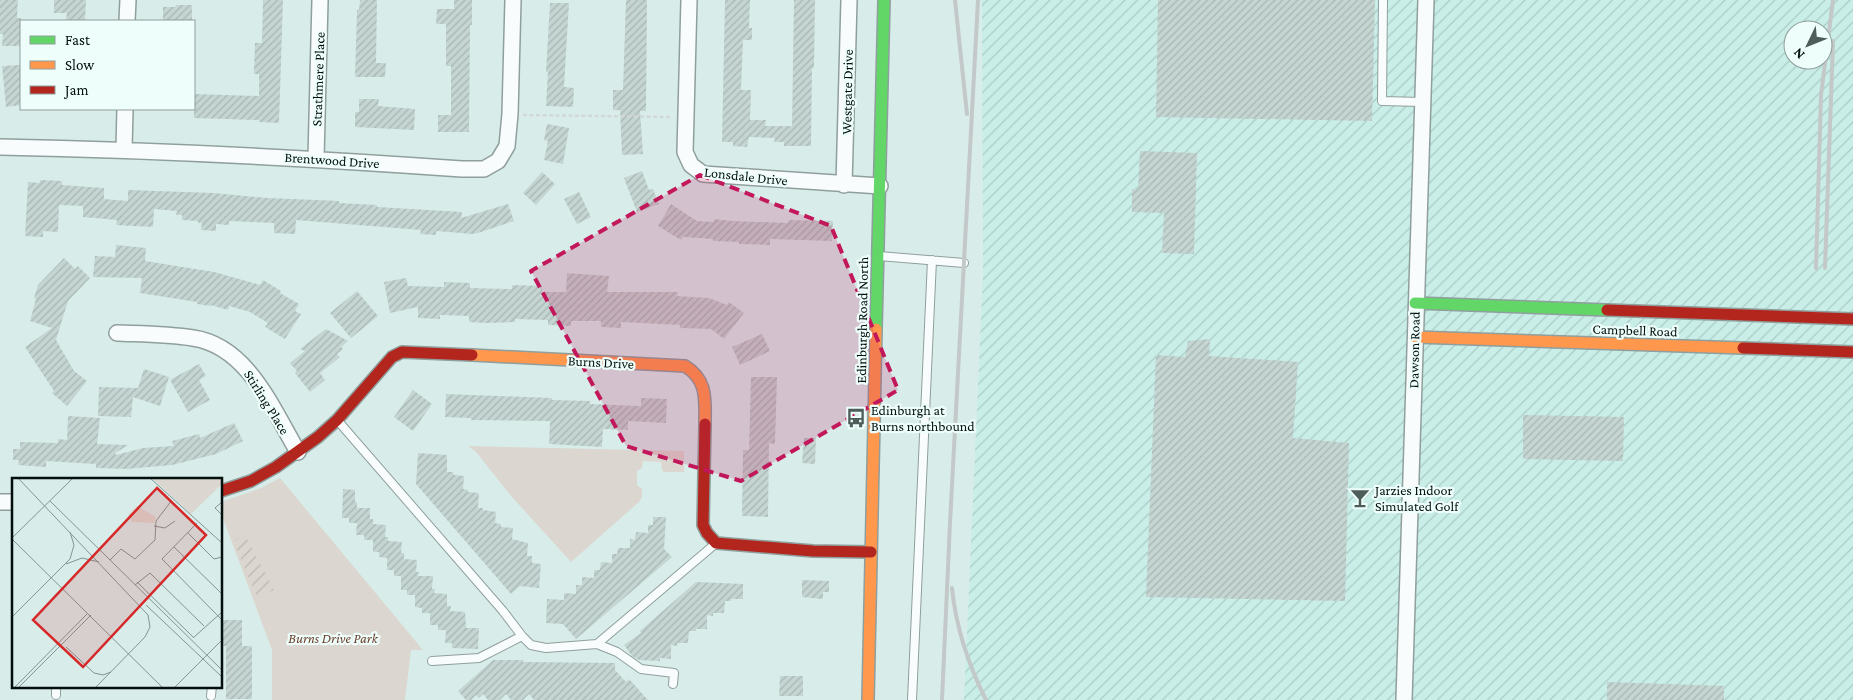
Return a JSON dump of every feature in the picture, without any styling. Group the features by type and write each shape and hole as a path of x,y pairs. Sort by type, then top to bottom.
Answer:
{"street":[{"path":"127,20 128,0"},
{"name":"Strathmere Place","path":"316,158 320,0"},
{"name":"Brentwood Drive","path":"0,147 124,149 316,158 462,170 484,169 498,161 507,146 510,114 513,0"},
{"name":"Lonsdale Drive","path":"689,0 685,152 691,166 703,174 880,186"},
{"name":"Westgate Drive","path":"844,185 849,0"},
{"name":"Edinburgh Road North","path":"868,700 884,0"},
{"name":"Dawson Road","path":"1404,700 1426,0"},
{"path":"124,149 125,110"},
{"name":"Campbell Road","path":"1415,303 1847,321"},
{"name":"Stirling Place","path":"117,333 194,338 221,347 236,356 258,384 298,452"},
{"name":"Campbell Road","path":"1415,337 1846,349"},
{"name":"Burns Drive","path":"222,491 251,480 276,467 298,452 337,420 386,362 402,352 685,366 702,382 705,392 703,525 716,544"},
{"path":"716,544 800,551 871,552"}],"lane":[{"path":"1383,0 1382,100 1422,102"},
{"path":"878,256 964,263"},
{"path":"912,700 932,260"},
{"path":"337,420 531,645 546,648 597,644 617,652 641,669 674,673 673,684"},
{"path":"597,644 716,544"},
{"path":"432,661 479,658 522,636"},
{"path":"56,688 56,696"},
{"path":"211,696 212,688"}],"path":[{"path":"510,114 686,117"}],"highlighted area":[{"path":"700,175 831,226 898,390 741,481 626,446 531,271"}],"shaded area":[{"path":"982,0 1853,0 1853,700 964,700 983,275"}],"green space":[{"path":"468,446 684,451 684,472 664,472 661,462 643,461 642,468 637,471 637,485 642,489 642,497 639,502 571,562 511,496 476,452"},
{"name":"Burns Drive Park","path":"280,478 423,650 411,650 405,700 272,700 272,650 222,516 222,502 261,488"},
{"path":"245,535 274,590 257,597 235,545 236,539"}],"building":[{"path":"0,0 18,0 17,18 21,18 20,46 2,46 3,34 0,34"},
{"path":"54,0 86,0 85,20 66,20 67,13 54,13"},
{"path":"263,0 283,0 279,123 259,122 259,120 194,118 195,94 259,96 259,74 254,74 255,43 262,43"},
{"path":"360,0 377,0 376,63 386,63 385,77 355,77 357,10 359,10"},
{"path":"454,0 472,0 469,132 438,132 438,115 451,115 451,66 446,66 446,24 436,24 437,9 454,9"},
{"path":"626,0 647,0 646,111 640,111 643,154 622,155 620,110 613,110 613,90 623,90"},
{"path":"725,0 750,0 749,28 752,28 752,40 743,40 741,90 751,90 750,120 766,120 765,126 792,126 794,0 815,0 811,146 784,146 784,142 774,142 775,138 749,137 747,147 733,146 733,142 722,142"},
{"path":"1158,0 1375,0 1372,121 1156,117"},
{"path":"550,3 569,3 564,87 574,88 573,107 546,106"},
{"path":"176,5 192,5 192,20 163,20 163,7 175,7"},
{"path":"20,65 20,105 6,107 2,66"},
{"path":"359,99 379,99 378,106 415,109 414,130 355,127 355,112 359,112"},
{"path":"547,124 569,128 563,164 544,160 548,141 544,140"},
{"path":"1140,151 1197,153 1194,254 1162,253 1164,213 1132,212 1132,189 1138,189"},
{"path":"642,171 649,190 653,189 659,204 637,212 624,178"},
{"path":"542,172 555,184 536,205 523,193"},
{"path":"40,180 62,181 62,185 104,188 104,199 128,201 128,190 213,193 268,198 339,201 339,203 377,205 377,207 462,212 461,218 508,204 514,221 473,234 436,231 436,235 420,234 421,230 296,220 295,234 274,233 274,223 229,221 229,225 216,224 216,231 201,230 202,223 182,220 182,215 176,215 177,211 154,209 153,227 116,225 117,220 83,217 83,206 59,205 58,232 43,231 43,237 25,236 28,182 40,183"},
{"path":"579,192 591,217 577,224 564,199"},
{"path":"671,204 697,221 714,222 714,219 788,223 789,220 833,221 832,241 770,239 770,245 739,244 739,242 683,237 681,240 658,226"},
{"path":"116,245 146,248 145,261 214,272 260,285 263,280 299,304 295,311 301,314 285,339 265,327 268,323 250,312 229,306 228,310 211,305 197,304 197,302 140,293 142,278 93,277 95,256 115,257"},
{"path":"64,258 75,269 78,266 90,278 68,301 56,340 74,371 87,381 67,406 52,393 54,391 25,347 52,328 30,321 38,285"},
{"path":"567,273 609,276 607,292 678,292 677,296 709,298 727,305 729,302 744,313 724,339 711,329 680,328 680,325 621,322 621,328 601,327 601,321 571,321 571,326 548,325 548,320 515,319 515,322 486,323 469,322 469,316 440,315 440,319 418,318 418,307 390,313 384,282 406,278 408,286 444,287 444,282 470,283 470,288 512,289 512,285 542,286 542,292 566,292"},
{"path":"357,291 378,316 351,338 330,313"},
{"path":"326,329 348,341 337,354 340,357 320,373 325,380 310,392 295,373 297,371 290,363 305,351 300,349"},
{"path":"762,334 770,351 740,365 732,347"},
{"path":"1210,339 1209,356 1298,362 1293,438 1349,443 1345,601 1146,597 1156,355 1185,357 1188,341"},
{"path":"199,364 206,376 199,380 210,400 188,412 170,380"},
{"path":"144,369 169,377 160,406 133,397 131,417 98,416 99,387 138,388"},
{"path":"751,377 777,377 775,444 769,443 768,517 742,516 743,450 749,450"},
{"path":"413,390 432,404 413,431 394,417"},
{"path":"446,394 552,398 552,400 590,401 590,404 641,406 641,398 667,399 666,423 628,421 628,430 603,429 602,447 549,444 550,421 471,420 471,418 445,417"},
{"path":"1523,415 1624,417 1623,461 1523,459"},
{"path":"68,416 100,418 97,444 128,445 115,453 116,455 143,448 174,446 172,441 199,434 200,438 234,423 243,441 216,454 172,465 126,469 96,468 96,464 46,461 46,467 18,465 19,460 13,460 13,449 20,449 20,442 58,443 58,439 67,440"},
{"path":"804,438 816,438 815,464 802,463"},
{"path":"418,453 447,455 447,472 464,476 463,489 468,490 468,492 479,493 478,508 496,512 495,523 501,524 501,527 513,528 512,539 528,543 527,556 532,556 532,563 541,564 539,588 520,586 511,594 416,484"},
{"path":"343,489 355,490 357,508 370,508 370,519 373,519 373,524 386,525 385,537 388,537 388,541 402,542 401,553 404,553 404,559 417,560 416,572 419,572 418,576 433,576 432,589 435,589 434,593 447,594 447,606 451,606 450,611 465,612 466,628 479,628 478,649 452,648 452,643 445,643 446,630 438,630 438,625 430,625 430,613 422,613 422,608 415,607 415,595 407,595 407,590 401,590 401,576 394,576 394,570 387,570 387,558 379,557 379,552 373,552 373,540 364,540 364,535 356,535 357,523 349,523 349,518 342,518"},
{"path":"653,517 666,517 664,549 672,557 576,639 563,624 546,623 547,599 564,600 564,593 576,594 576,585 582,585 582,577 594,578 594,570 600,570 601,562 612,563 612,554 617,554 618,548 630,548 630,539 635,540 636,532 648,533 648,525 653,525"},
{"path":"802,580 829,581 829,592 823,592 823,599 802,597"},
{"path":"696,582 743,584 743,599 725,601 724,613 713,613 713,616 707,615 707,629 689,631 688,643 677,643 677,646 671,645 671,659 660,658 660,661 639,660 632,656 624,645 641,633 640,631"},
{"path":"222,620 242,620 242,646 252,646 252,699 226,699 226,646 222,646"},
{"path":"493,660 615,663 615,670 626,682 629,679 648,700 534,700 529,694 523,700 511,700 506,694 500,700 488,700 483,694 479,698 476,695 471,700 466,700 458,691"},
{"path":"780,676 803,676 803,696 779,696"},
{"path":"1607,682 1724,686 1724,700 1607,700"}],"railway":[{"path":"955,0 967,114"},
{"path":"942,700 978,0"},
{"path":"1816,268 1821,95 1833,0"},
{"path":"1825,268 1832,70"},
{"path":"952,588 956,617 964,646 986,700"}],"traffic: fast":[{"path":"876,329 884,0"},
{"path":"1415,303 1607,310"}],"traffic: slow":[{"path":"868,700 876,329"},
{"path":"1415,337 1743,348"},
{"path":"472,355 685,366 698,378 704,391 705,424"}],"traffic: jam":[{"path":"1607,310 1853,319"},
{"path":"1743,348 1853,352"},
{"path":"222,491 251,481 276,467 318,437 337,420 392,357 402,352 472,355"},
{"path":"705,424 703,525 716,543 813,551 871,552"}],"place":[{"name":"Edinburgh at Burns northbound","path":"856,418"},
{"name":"Jarzies Indoor Simulated Golf","path":"1360,498"}]}
